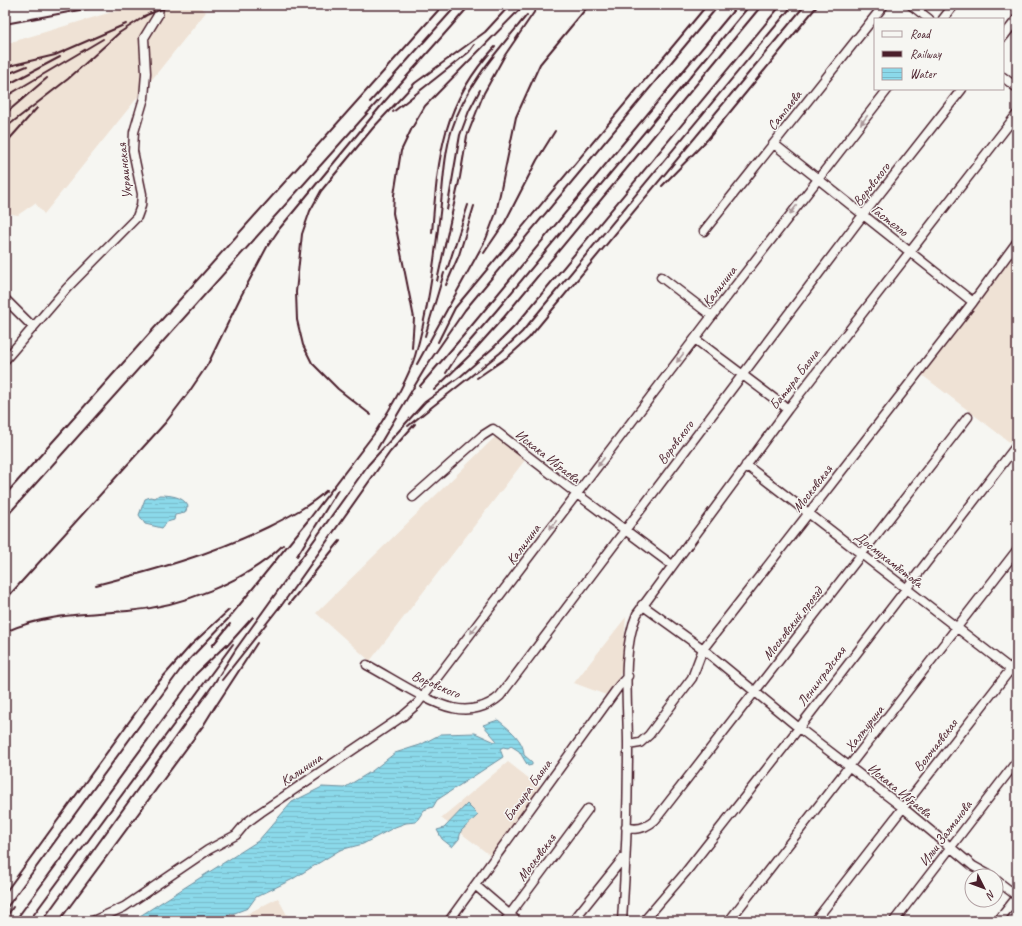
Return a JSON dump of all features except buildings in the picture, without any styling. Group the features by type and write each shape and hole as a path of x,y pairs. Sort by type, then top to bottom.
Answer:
{"street":[{"name":"Украинская","path":"5,360 67,288 136,217 139,211 142,194 133,151 134,132 144,98 146,73 144,38 158,15 159,5"},
{"name":"Сатпаева","path":"704,231 884,5"},
{"path":"911,5 928,18"},
{"path":"944,18 954,5"},
{"path":"1004,36 1017,19"},
{"path":"1004,78 1017,88"},
{"name":"Калинина","path":"93,921 124,907 208,850 236,834 246,823 261,812 403,716 424,696 712,316 887,90"},
{"name":"Воровского","path":"367,665 424,696 448,707 463,709 487,705 500,696 863,215 961,90"},
{"name":"Батыра Баяна","path":"622,921 626,827 628,676 631,630 642,605 788,409 1017,114"},
{"name":"Гастелло","path":"774,144 817,180 973,302"},
{"name":"Московская","path":"628,745 640,743 649,735 692,678 703,649 973,302 1017,242"},
{"path":"661,277 712,316"},
{"path":"5,299 33,327"},
{"path":"695,339 788,409"},
{"name":"Московский проезд","path":"626,827 638,829 645,827 655,820 968,417"},
{"name":"Искака Ибраева","path":"413,497 482,436 493,429 672,565"},
{"name":"Ленинградская","path":"644,921 685,873 799,728 905,588 1016,450"},
{"name":"Досмухамбетова","path":"746,465 1014,672"},
{"name":"Халтурина","path":"729,921 1017,550"},
{"name":"Искака Ибраева","path":"642,605 703,649 799,728 977,868"},
{"name":"Волочаевская","path":"814,921 902,808 1014,672 1017,660"},
{"name":"Батыра Баяна","path":"449,921 619,686 628,676"},
{"name":"Ильи Залманова","path":"894,921 1017,760"},
{"name":"Московская","path":"507,918 588,809"},
{"path":"573,921 625,856"},
{"path":"475,885 507,918 517,921"},
{"path":"998,921 1017,897 1004,886"}],"shaded area":[{"path":"135,5 198,5 206,12 44,214 35,203 18,215 5,213 5,44"},
{"path":"1017,251 1017,437 1012,444 922,375"},
{"path":"496,436 525,460 370,661 316,613"},
{"path":"626,617 622,670 619,678 606,695 574,683"},
{"path":"508,762 540,787 491,856 441,818"},
{"path":"278,898 290,921 233,921"}],"water":[{"path":"159,495 179,498 188,506 185,513 175,515 174,520 167,522 162,528 145,524 139,515 145,499 150,497 155,498"},
{"path":"498,720 519,740 524,755 532,762 532,765 528,766 519,751 511,746 508,748 503,747 500,749 503,757 437,800 433,807 424,810 416,822 406,823 395,827 363,844 340,850 291,880 256,897 248,908 213,921 132,921 258,841 292,802 322,787 344,788 372,771 395,753 420,745 441,734 475,733 495,742 497,741 483,725"},
{"path":"467,804 478,815 461,831 459,839 452,847 442,839 437,830 444,828"}],"railway":[{"path":"5,24 106,5"},
{"path":"144,16 172,5"},
{"path":"5,495 443,5"},
{"path":"370,102 457,5"},
{"path":"5,600 166,422 208,364 241,296 267,247 280,228 385,101 470,5"},
{"path":"371,415 338,389 312,363 303,345 297,320 296,292 302,234 310,211 321,191 373,128 415,83 485,32 510,5"},
{"path":"412,348 414,318 393,213 394,195 401,151 425,106 524,5"},
{"path":"437,281 460,177 467,136 484,93 505,55 539,5"},
{"path":"417,364 486,239 496,213 516,117 540,64 589,5"},
{"path":"438,342 455,308 707,5"},
{"path":"377,449 427,365 465,310 719,5"},
{"path":"420,386 738,5"},
{"path":"446,373 457,356 750,5"},
{"path":"434,390 471,354 504,317 762,5"},
{"path":"42,921 213,685 236,649 368,465 425,402 461,376 515,326 781,5"},
{"path":"408,426 500,353 522,332 793,5"},
{"path":"477,378 509,356 529,338 805,5"},
{"path":"662,186 708,139 818,5"},
{"path":"5,128 68,79 119,33 150,13"},
{"path":"374,434 402,386 412,365 420,338 430,285 440,213 445,159 452,129 458,113 474,83 484,68 527,15"},
{"path":"5,67 55,55 126,24"},
{"path":"5,97 103,39"},
{"path":"393,112 469,52 474,45"},
{"path":"432,233 440,156 453,112 463,90 477,69 495,47"},
{"path":"5,86 60,57"},
{"path":"5,75 27,66"},
{"path":"5,114 47,78"},
{"path":"447,210 460,135 469,111 480,90"},
{"path":"5,518 380,99"},
{"path":"5,144 37,108"},
{"path":"484,253 505,222 537,160 555,131"},
{"path":"447,270 468,205"},
{"path":"446,285 459,255 474,206"},
{"path":"425,336 444,273"},
{"path":"279,609 390,452 415,424"},
{"path":"5,910 183,666 228,619 310,518 377,430"},
{"path":"96,585 162,567 247,537 291,515 327,490"},
{"path":"297,556 338,490"},
{"path":"289,604 340,541"},
{"path":"5,632 20,626 50,618 148,609 190,598 231,581 268,558 283,545"},
{"path":"222,680 281,605"},
{"path":"5,893 155,686 191,645 229,610"},
{"path":"227,646 253,617"},
{"path":"212,646 230,624"},
{"path":"214,709 257,643"},
{"path":"15,921 196,674 227,644"},
{"path":"29,921 233,644"},
{"path":"59,921 203,726 216,705"},
{"path":"5,919 13,907"}]}
